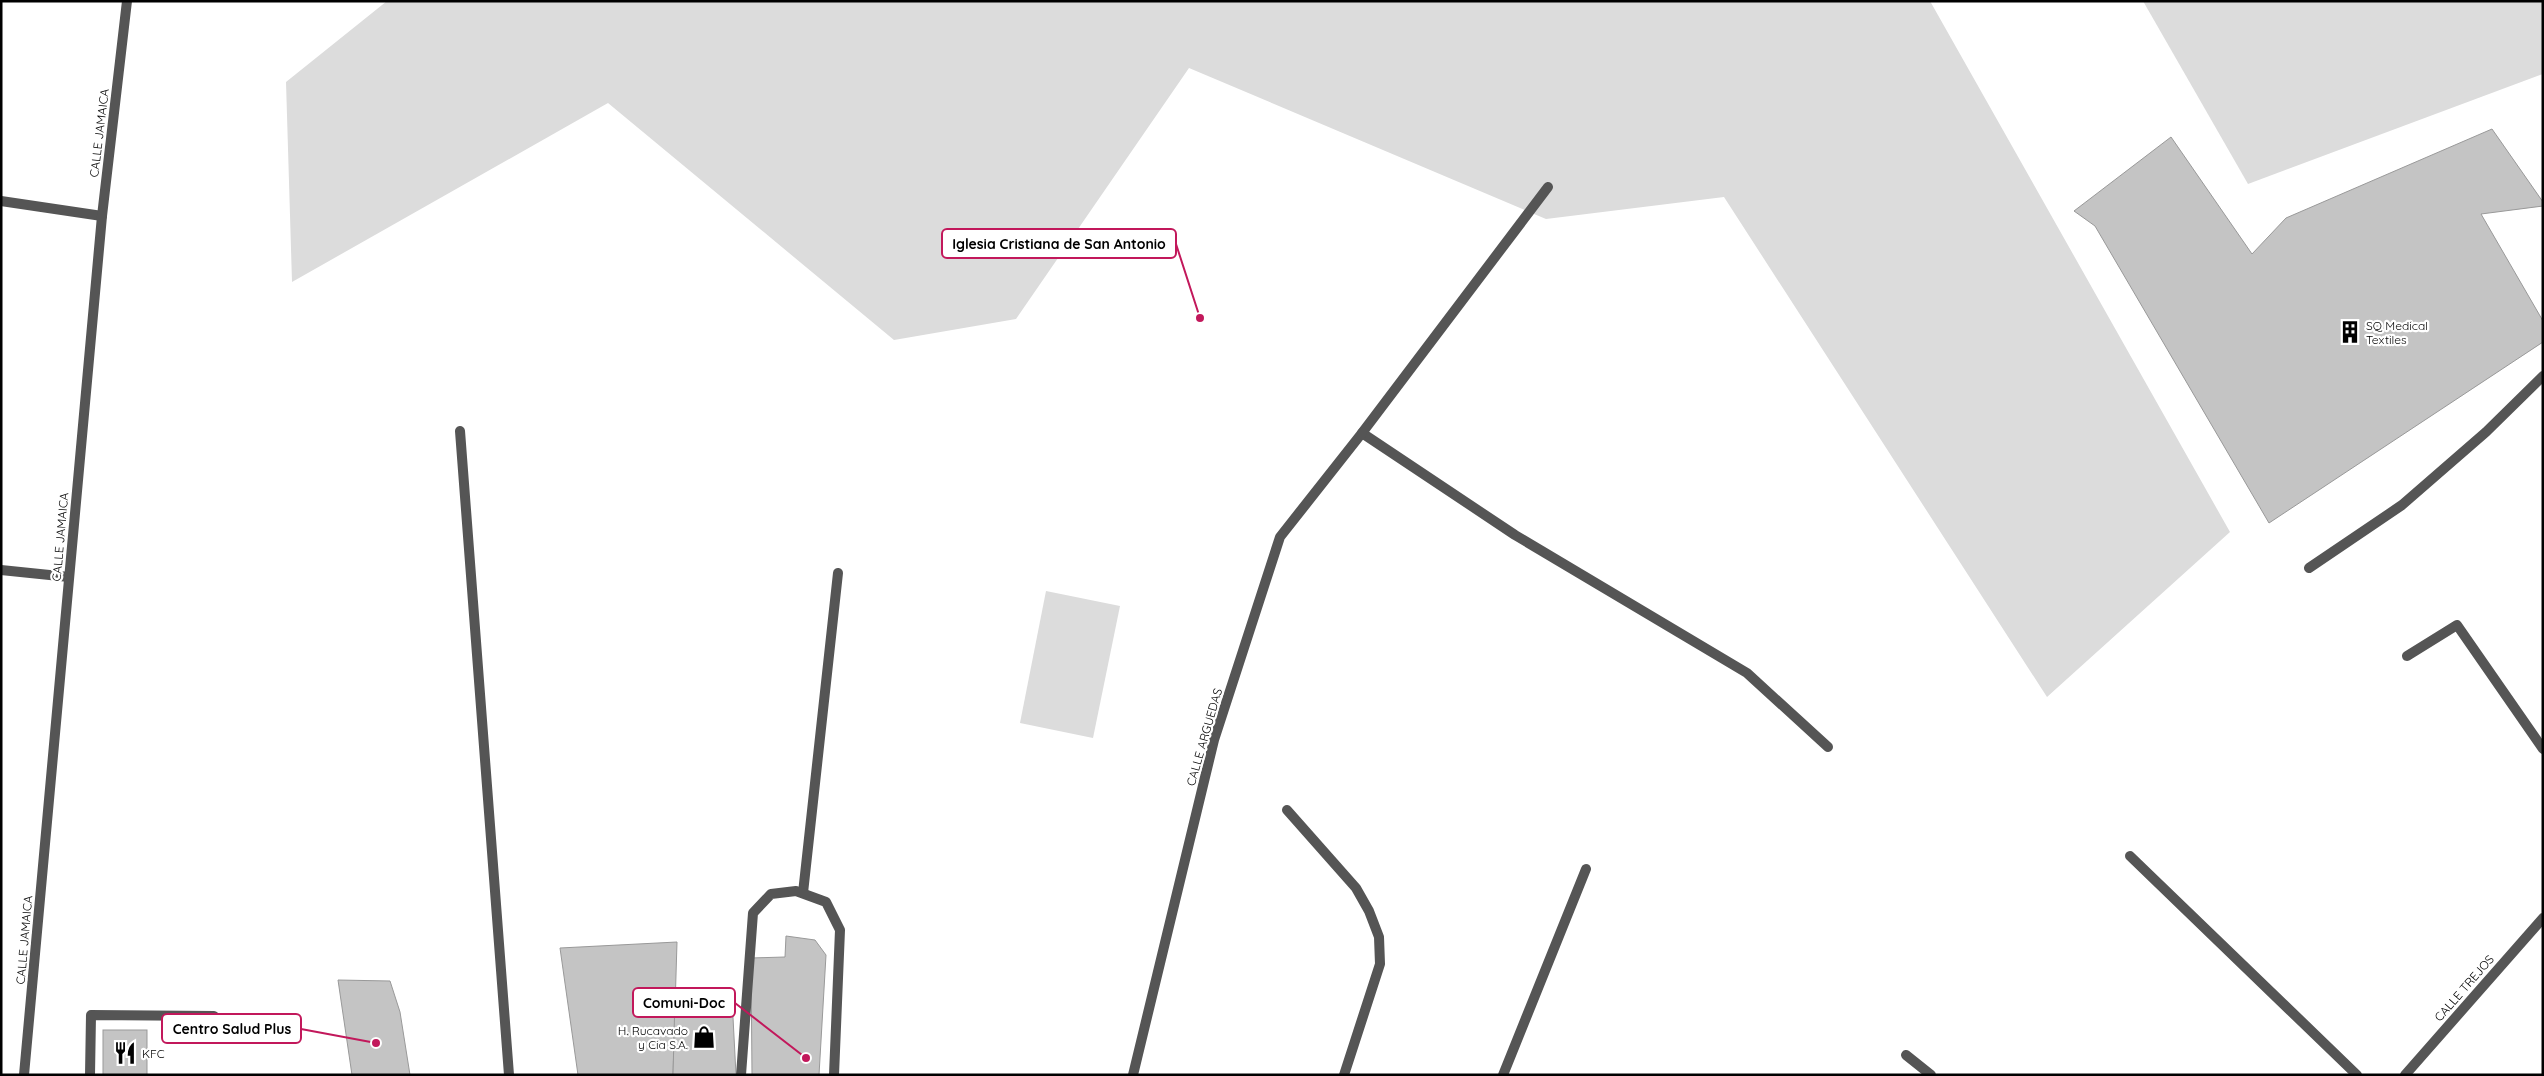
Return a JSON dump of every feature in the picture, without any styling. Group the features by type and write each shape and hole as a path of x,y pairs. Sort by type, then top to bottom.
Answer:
{"street":[{"name":"CALLE JAMAICA","path":"24,1075 102,216 127,1"},
{"name":"CALLE ARGUEDAS","path":"1133,1075 1214,740 1280,537 1362,433 1548,187"},
{"path":"1,202 102,216"},
{"path":"2309,568 2402,505 2486,432 2543,376"},
{"path":"460,431 509,1075"},
{"path":"1362,433 1515,535 1747,673 1828,747"},
{"path":"1,570 69,578"},
{"path":"803,893 838,573"},
{"path":"2407,656 2457,625 2543,748"},
{"path":"1288,810 1356,888 1369,911 1379,937 1380,964 1344,1075"},
{"path":"2130,856 2357,1075"},
{"path":"1503,1075 1586,868"},
{"path":"741,1075 753,913 771,894 796,891 826,902 840,930 834,1075"},
{"name":"CALLE TREJOS","path":"2405,1075 2543,918"},
{"path":"90,1075 91,1015 214,1016"},
{"path":"1906,1055 1931,1075"}],"shaded area":[{"path":"387,1 1930,1 2230,532 2047,697 1724,197 1546,219 1189,68 1016,319 894,340 608,103 292,282 286,82"},
{"path":"2143,1 2543,1 2543,74 2248,184"},
{"path":"1046,591 1120,606 1093,738 1020,723"}],"building":[{"name":"SQ Medical Textiles","path":"2492,129 2543,202 2543,206 2481,214 2543,321 2543,342 2269,523 2095,226 2074,211 2171,137 2252,254 2286,218"},
{"path":"786,936 815,940 826,955 819,1075 752,1075 751,958 785,957"},
{"path":"677,942 673,1075 578,1075 560,948"},
{"path":"338,980 390,981 400,1012 410,1075 352,1075"},
{"name":"H. Rucavado y Cia S.A.","path":"675,997 732,998 736,1075 673,1075"},
{"name":"KFC","path":"103,1030 147,1030 147,1075 103,1075"}],"place":[{"name":"Iglesia Cristiana de San Antonio","path":"1200,318"},
{"name":"SQ Medical Textiles","path":"2350,332"},
{"name":"H. Rucavado y Cia S.A.","path":"704,1037"},
{"name":"Centro Salud Plus","path":"376,1043"},
{"name":"KFC","path":"125,1053"},
{"name":"Comuni-Doc","path":"806,1058"}]}
